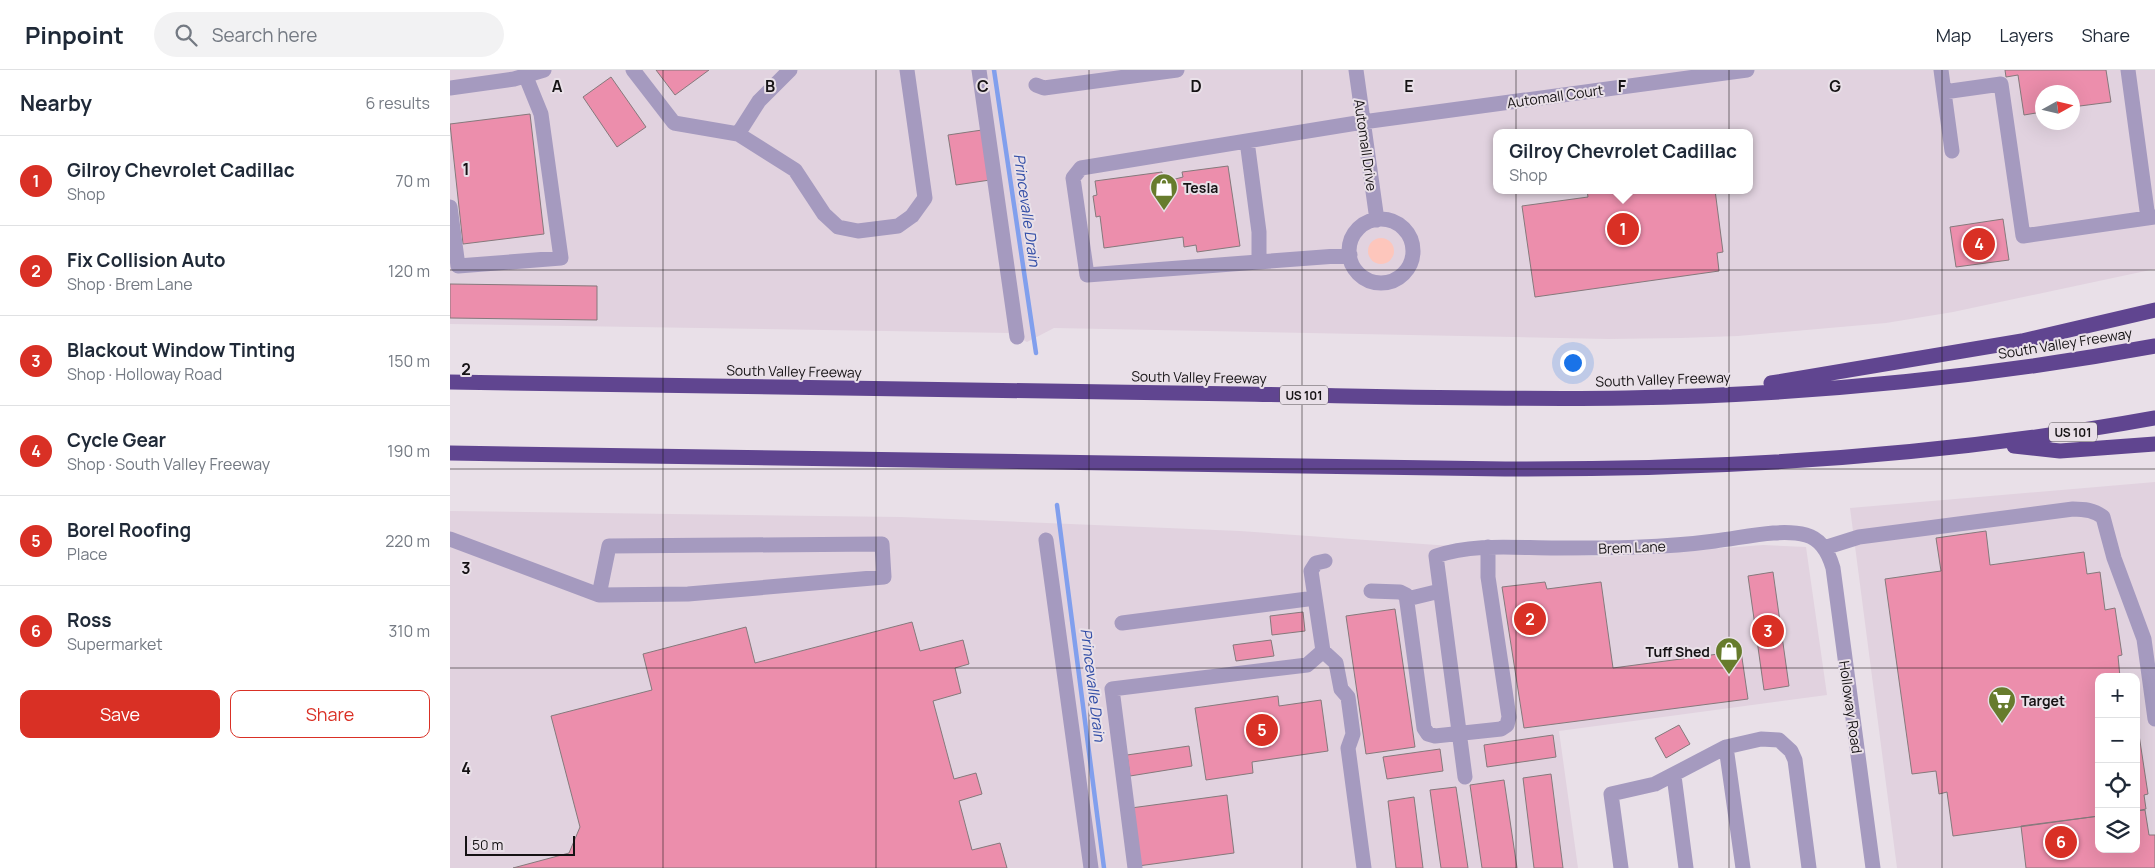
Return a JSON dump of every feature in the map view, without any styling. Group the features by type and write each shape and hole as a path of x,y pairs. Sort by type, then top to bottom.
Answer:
{"highway":[{"path":"1692,396 1976,350 2064,332 2155,310"},
{"name":"South Valley Freeway","path":"450,382 1480,397 1692,396 1886,383 2013,368 2155,346"},
{"name":"US 101","path":"450,454 1579,469 1698,467 1829,460 1990,443 2155,418"},
{"path":"1990,443 2060,451 2155,444"}],"street":[{"path":"450,88 526,77 544,70"},
{"path":"633,70 674,123 738,134 795,170 824,214 838,227 858,231 898,226 912,216 925,198 907,70"},
{"path":"738,134 759,101 790,70"},
{"path":"979,70 1017,337"},
{"path":"1036,85 1044,88 1177,70"},
{"name":"Automall Drive","path":"1356,70 1377,220"},
{"name":"Automall Court","path":"1259,262 1087,275 1073,178 1081,168 1363,122 1747,70"},
{"path":"1941,70 1952,151"},
{"path":"1944,92 2001,84 2022,236 2152,217 2128,70"},
{"path":"450,207 458,266 561,258 541,114 526,77"},
{"path":"1247,141 1259,232 1259,262 1350,256"},
{"path":"1377,220 1396,223 1409,235 1413,253 1406,271 1396,279 1388,282 1371,281 1357,272 1350,256 1350,243 1357,231 1369,222 1377,220"},
{"path":"1824,548 1859,537 2073,509 2086,509 2098,513 2103,517 2114,558 2144,639 2155,719"},
{"name":"Brem Lane","path":"1440,591 1436,556 1451,551 1488,548 1643,547 1798,533 1817,540 1824,548"},
{"path":"450,539 599,595 688,594 884,577 882,544 609,546 599,595"},
{"path":"1046,540 1091,868"},
{"path":"1371,591 1400,592 1406,595 1424,728 1428,734 1435,736 1501,729 1506,725 1509,717 1488,576 1488,548"},
{"name":"Holloway Road","path":"1824,548 1833,568 1874,868"},
{"path":"1325,561 1316,563 1311,571 1323,651 1336,663 1341,689 1348,698 1353,734 1348,748 1364,868"},
{"path":"1407,599 1440,591 1466,777"},
{"path":"1122,623 1315,598"},
{"path":"1135,868 1112,689 1307,665 1323,651"},
{"path":"1621,868 1611,794 1655,784 1674,776 1701,759 1726,747 1772,738 1785,744 1795,760 1809,868"},
{"path":"1726,747 1743,868"},
{"path":"1674,776 1686,868"}],"shaded area":[{"path":"450,70 2155,70 2155,269 1953,312 1886,323 1738,336 1608,339 1054,328 1027,342 1010,333 450,324"},
{"path":"1381,238 1391,241 1394,251 1391,261 1381,264 1371,261 1368,251 1371,241"},
{"path":"2155,482 2155,868 1897,868 1850,508"},
{"path":"450,511 901,517 1240,531 1605,557 1763,545 1806,547 1827,695 1559,731 1578,868 450,868"}],"building":[{"path":"656,70 709,70 675,95"},
{"path":"2005,70 2106,70 2111,102 2080,106 2080,85 2035,85 2035,113 2024,115 2018,75 2006,77"},
{"path":"611,77 646,127 617,147 583,97"},
{"path":"530,114 544,234 463,244 450,124"},
{"path":"982,130 990,180 956,185 948,135"},
{"path":"1228,166 1240,246 1197,252 1196,245 1184,247 1183,237 1104,248 1100,216 1096,217 1093,196 1097,195 1095,181 1162,172 1164,182 1183,177 1182,172"},
{"path":"1588,194 1716,194 1723,252 1717,253 1719,271 1535,297 1522,206 1588,197"},
{"path":"2003,219 2009,260 1956,267 1950,227"},
{"path":"450,284 597,286 597,320 450,318"},
{"name":"Target","path":"1986,531 1990,565 2084,552 2087,574 2100,572 2105,610 2115,608 2122,655 2118,656 2120,673 2095,673 2095,817 1953,836 1947,792 1939,794 1936,771 1912,774 1885,579 1941,571 1936,538"},
{"path":"1773,572 1789,686 1764,690 1748,576"},
{"path":"1545,582 1547,589 1601,582 1613,668 1741,651 1748,699 1524,728 1502,587"},
{"path":"1395,609 1415,747 1366,754 1346,616"},
{"path":"1303,612 1305,631 1272,635 1270,616"},
{"path":"912,622 920,651 963,640 969,664 955,668 961,693 933,701 954,779 976,773 982,794 959,801 972,850 1000,843 1007,868 513,868 569,853 580,827 551,716 652,690 643,654 746,627 755,663"},
{"path":"1271,640 1274,656 1236,661 1233,645"},
{"path":"1278,696 1279,706 1321,700 1328,751 1252,762 1253,773 1206,780 1195,708"},
{"path":"1679,725 1690,744 1666,758 1655,738"},
{"path":"1553,735 1556,757 1487,767 1484,745"},
{"path":"2140,741 2148,794 2144,795 2146,809 2140,810"},
{"path":"1189,746 1192,766 1130,776 1127,755"},
{"path":"1440,749 1443,771 1387,779 1383,757"},
{"path":"1551,774 1563,868 1534,868 1523,778"},
{"path":"1504,780 1517,868 1482,868 1470,785"},
{"path":"1456,787 1468,868 1441,868 1430,790"},
{"path":"1227,795 1234,853 1138,866 1131,808"},
{"path":"1414,797 1423,868 1396,868 1388,801"},
{"path":"2145,810 2149,835 2155,835 2155,868 2026,868 2021,826 2095,817 2095,853 2140,853 2140,811"}],"waterway":[{"name":"Princevalle Drain","path":"994,70 1036,353"},
{"name":"Princevalle Drain","path":"1057,505 1104,868"}],"place":[{"name":"Tesla","path":"1164,211"},
{"name":"Gilroy Chevrolet Cadillac","path":"1623,229"},
{"name":"Cycle Gear","path":"1979,244"},
{"name":"Fix Collision Auto","path":"1530,619"},
{"name":"Blackout Window Tinting","path":"1768,631"},
{"name":"Tuff Shed","path":"1729,675"},
{"name":"Target","path":"2002,724"},
{"name":"Borel Roofing","path":"1262,730"},
{"name":"Ross","path":"2061,842"}]}
